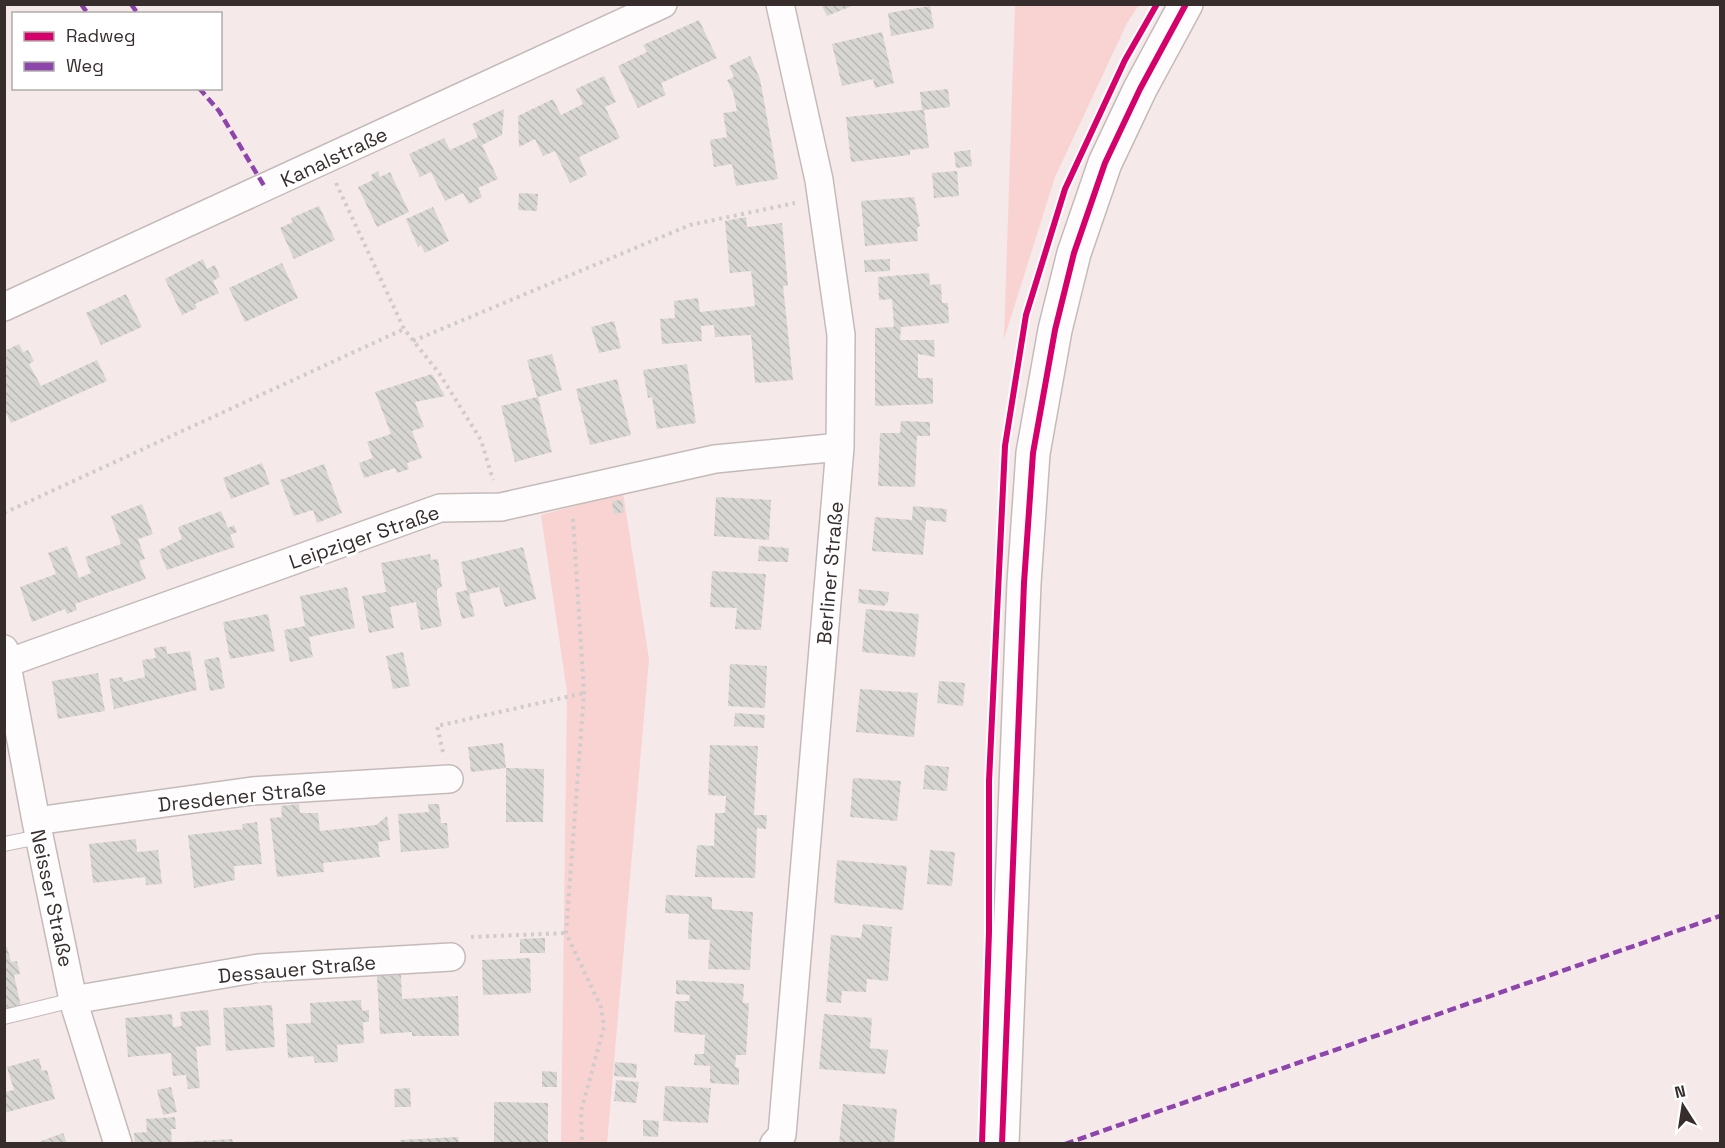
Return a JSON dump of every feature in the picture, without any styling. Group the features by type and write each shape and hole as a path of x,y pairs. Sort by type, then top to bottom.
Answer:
{"street":[{"name":"Kanalstraße","path":"4,307 326,161 663,4"},
{"name":"Berliner Straße","path":"774,1143 782,1135 840,447 841,335 821,197 780,4"},
{"path":"1002,1143 1024,583 1033,453 1055,330 1074,253 1106,163 1140,89 1186,4"},
{"name":"Leipziger Straße","path":"6,656 440,508 501,507 715,459 840,447"},
{"name":"Neisser Straße","path":"6,656 37,829 73,1000 118,1143"},
{"name":"Dresdener Straße","path":"37,829 252,791 449,779"},
{"name":"Dessauer Straße","path":"73,1000 259,968 451,957"}],"lane":[{"path":"4,844 37,829"},
{"path":"4,1017 73,1000"}],"path":[{"path":"326,161 404,329 439,374 482,440 501,507"},
{"path":"413,340 690,225 821,197"},
{"path":"4,513 404,329"},
{"path":"570,491 584,693 566,933 601,1007 604,1027 581,1111 582,1143"},
{"path":"449,779 437,726 584,693"},
{"path":"451,957 450,938 566,933"}],"shaded area":[{"path":"1015,5 1139,5 1127,23 1055,177 1004,339"},
{"path":"623,493 649,659 607,1143 561,1143 567,692 541,515"}],"building":[{"path":"821,4 857,4 827,16"},
{"path":"930,6 934,28 891,36 888,13"},
{"path":"699,20 717,58 661,83 666,95 638,108 618,66 647,52 643,45"},
{"path":"882,32 894,83 875,88 873,79 842,86 832,44"},
{"path":"750,56 760,79 778,179 736,186 732,164 714,167 710,140 727,137 723,113 737,111 733,92 727,80 734,77 729,66"},
{"path":"604,76 616,102 605,107 620,138 579,157 587,175 570,183 555,151 543,156 535,139 519,147 518,116 553,99 561,115 583,104 576,89"},
{"path":"948,89 950,107 924,110 929,148 910,150 910,155 851,162 846,117 922,110 920,92"},
{"path":"504,109 502,135 482,145 498,179 478,188 482,197 469,204 463,193 445,201 431,172 420,177 409,154 444,138 450,150 478,137 472,124"},
{"path":"970,150 972,166 956,168 954,152"},
{"path":"378,171 380,177 390,172 409,212 377,227 358,187 373,180 371,175"},
{"path":"957,171 959,196 934,198 932,173"},
{"path":"519,193 538,194 537,211 518,210"},
{"path":"914,197 920,226 917,228 918,241 865,246 861,201"},
{"path":"319,206 335,240 294,259 280,228 293,222 291,218"},
{"path":"433,207 449,241 425,253 421,245 418,247 406,219"},
{"path":"746,217 747,227 782,223 788,286 783,286 793,380 755,383 751,335 715,337 714,325 701,326 702,341 662,344 660,319 675,318 674,301 698,298 700,312 755,306 751,271 730,273 729,265 725,221"},
{"path":"203,259 207,269 215,265 220,277 213,281 219,293 195,304 197,308 182,315 165,279"},
{"path":"890,259 890,271 865,272 864,260"},
{"path":"282,263 298,298 245,322 229,288"},
{"path":"929,273 930,285 941,284 942,303 948,303 949,323 901,327 900,340 934,340 935,357 918,354 918,378 933,378 933,404 875,406 875,328 894,327 892,299 879,300 878,277"},
{"path":"126,294 142,327 101,345 86,313"},
{"path":"614,321 621,348 599,353 591,327"},
{"path":"19,344 23,352 28,350 34,361 29,364 41,386 97,360 107,381 11,423 4,409 4,351"},
{"path":"552,354 562,390 538,397 552,452 515,462 501,406 537,397 527,360"},
{"path":"687,364 696,423 657,429 652,397 648,398 643,370"},
{"path":"432,374 445,396 415,402 424,427 412,431 422,458 407,463 409,469 397,473 395,468 364,478 359,463 373,458 367,442 391,434 375,392"},
{"path":"617,379 631,435 590,445 576,389"},
{"path":"901,421 930,422 930,436 917,436 915,487 878,486 880,433 900,433"},
{"path":"262,463 270,484 231,499 223,478"},
{"path":"324,464 342,513 317,523 313,510 294,516 280,480"},
{"path":"716,497 771,500 769,540 714,536"},
{"path":"622,500 624,512 614,514 612,501"},
{"path":"142,504 153,534 138,539 145,559 139,561 146,579 75,604 77,610 67,614 65,609 32,622 20,587 56,574 48,553 67,546 79,578 91,573 85,557 121,544 111,516"},
{"path":"913,506 947,509 946,522 926,520 923,555 872,551 875,517 912,520"},
{"path":"221,511 228,528 234,525 237,532 230,535 235,547 167,570 159,550 182,539 178,527"},
{"path":"759,546 789,548 788,562 758,561"},
{"path":"523,547 536,599 505,607 499,587 469,594 475,616 462,619 455,593 467,590 461,562"},
{"path":"430,554 431,560 438,559 442,587 437,589 437,598 442,626 421,630 416,602 390,607 394,628 369,633 362,596 386,592 381,563"},
{"path":"712,571 766,574 761,630 735,629 737,608 710,607"},
{"path":"347,587 355,628 309,637 313,657 290,662 284,630 305,626 300,596"},
{"path":"859,589 889,592 888,602 884,606 858,603"},
{"path":"866,609 919,614 915,657 862,652"},
{"path":"268,614 275,651 230,659 223,622"},
{"path":"166,646 167,654 190,651 197,690 114,709 109,679 122,677 123,682 145,677 142,660 156,658 154,648"},
{"path":"403,652 410,686 393,689 386,656"},
{"path":"219,657 225,688 210,691 204,660"},
{"path":"730,664 767,666 765,708 728,706"},
{"path":"98,673 105,711 58,719 52,681"},
{"path":"939,681 965,683 963,706 937,703"},
{"path":"860,689 918,693 914,737 856,732"},
{"path":"735,713 765,715 764,728 734,726"},
{"path":"503,743 506,768 471,772 468,747"},
{"path":"710,745 758,746 754,815 767,815 766,829 757,828 755,878 695,877 697,845 714,846 715,813 725,813 726,796 708,795"},
{"path":"925,765 949,767 947,791 923,789"},
{"path":"506,768 544,769 543,822 506,822"},
{"path":"853,778 901,781 897,821 850,817"},
{"path":"299,804 300,813 318,813 320,831 376,825 387,816 390,840 378,842 380,857 323,863 324,872 277,877 270,818 282,817 281,806"},
{"path":"428,804 439,804 441,823 447,823 449,848 401,852 398,814 429,812"},
{"path":"257,822 262,864 234,866 235,880 194,888 188,835 243,829 242,824"},
{"path":"136,839 137,852 158,850 162,884 146,885 145,877 93,883 89,844"},
{"path":"930,850 955,852 952,886 927,884"},
{"path":"837,860 907,866 903,910 834,903"},
{"path":"666,895 712,897 712,909 753,912 750,970 708,969 710,940 688,939 689,914 665,913"},
{"path":"863,924 892,927 888,981 867,979 866,992 842,991 841,1003 826,1002 831,935 861,938"},
{"path":"545,938 545,953 520,953 520,939"},
{"path":"4,947 7,947 11,962 17,961 20,974 14,975 21,1007 4,1011"},
{"path":"530,958 531,993 483,995 482,960"},
{"path":"401,975 402,999 458,996 459,1036 412,1036 412,1032 380,1034 377,976"},
{"path":"676,980 744,984 743,1003 749,1003 746,1055 736,1055 735,1067 739,1068 739,1085 710,1083 710,1066 694,1065 695,1054 704,1054 705,1035 674,1032 675,1001 689,1001 690,995 676,994"},
{"path":"361,1000 362,1011 369,1010 369,1022 363,1022 364,1043 337,1045 338,1062 315,1063 313,1056 288,1058 286,1024 311,1023 310,1003"},
{"path":"272,1005 275,1047 226,1051 223,1008"},
{"path":"208,1010 211,1045 196,1047 200,1088 188,1089 186,1075 173,1076 171,1053 128,1057 125,1018 172,1014 173,1027 182,1026 180,1012"},
{"path":"824,1014 872,1018 870,1048 888,1050 885,1074 819,1069"},
{"path":"39,1058 42,1071 47,1070 55,1099 4,1113 4,1092 14,1090 7,1067"},
{"path":"615,1062 637,1064 636,1078 614,1076"},
{"path":"542,1071 557,1072 557,1087 542,1087"},
{"path":"616,1080 639,1082 636,1103 614,1101"},
{"path":"665,1086 711,1088 708,1123 663,1121"},
{"path":"171,1087 177,1112 163,1115 157,1090"},
{"path":"410,1088 411,1107 395,1107 394,1089"},
{"path":"494,1102 548,1103 548,1143 494,1143"},
{"path":"843,1104 897,1109 894,1143 839,1143"},
{"path":"175,1117 176,1129 171,1129 172,1143 135,1143 134,1133 147,1132 146,1119"},
{"path":"643,1120 659,1121 658,1137 643,1136"},
{"path":"63,1133 67,1143 36,1143"},
{"path":"458,1137 459,1143 401,1143 400,1140"},
{"path":"232,1139 233,1143 182,1143 182,1142"}],"marked path":[{"path":"81,4 87,12"},
{"path":"131,4 137,12"},
{"path":"201,90 219,111 266,189"},
{"path":"1065,1144 1720,916"}],"cycle path":[{"path":"982,1144 989,932 989,781 1005,446 1026,315 1065,189 1125,60 1157,4"},
{"path":"1002,1144 1024,583 1033,453 1055,330 1074,253 1105,163 1140,89 1186,4"}]}
